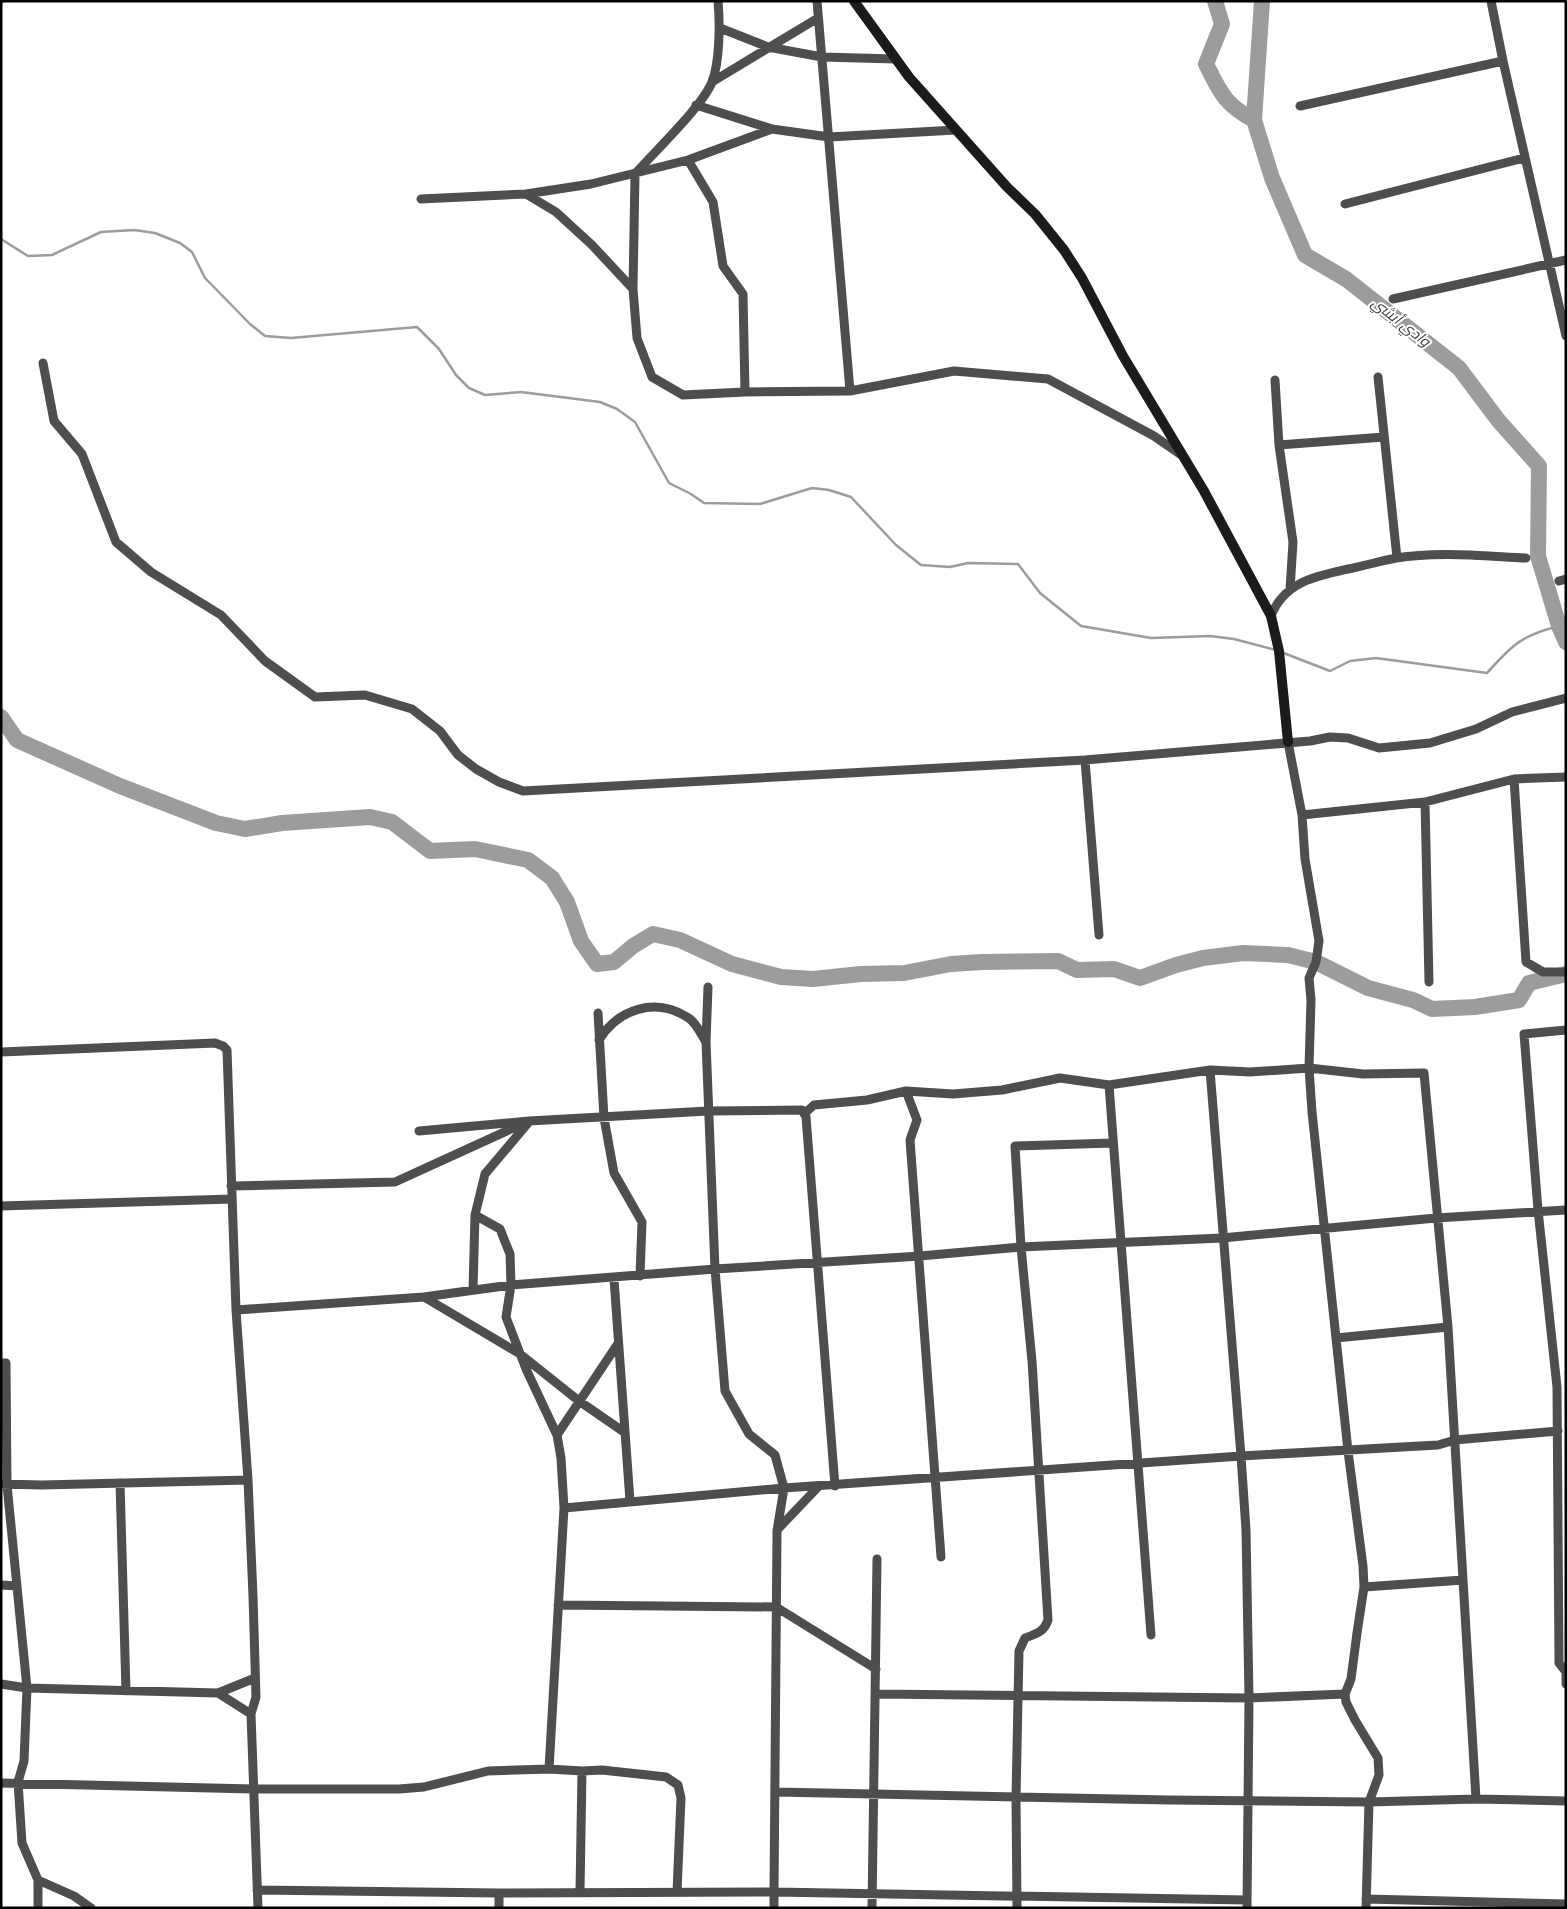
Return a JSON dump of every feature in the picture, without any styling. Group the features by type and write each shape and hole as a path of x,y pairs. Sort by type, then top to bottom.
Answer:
{"street":[{"path":"712,82 720,28 718,1"},
{"path":"817,1 850,391"},
{"path":"854,1 896,59 956,130 1035,214 1064,250 1082,278 1123,356 1180,454 1204,491 1271,616 1280,661 1288,742 1302,815 1305,859 1319,941 1316,962 1309,978 1311,1000 1309,1068 1324,1229 1364,1587 1350,1679 1345,1694 1355,1720 1378,1758 1379,1775 1369,1802 1366,1903 1566,1904"},
{"path":"1490,1 1524,158 1566,336"},
{"path":"818,18 712,82 696,105 635,174 633,289 637,338 652,377 683,395 745,392 850,391 954,371 1048,379 1154,436 1180,454"},
{"path":"720,28 768,47 822,57 896,59"},
{"path":"1300,106 1503,62"},
{"path":"696,105 772,129 829,137 956,130"},
{"path":"421,199 526,194 591,184 688,160 772,129"},
{"path":"1345,204 1524,158"},
{"path":"688,160 713,202 723,266 743,294 745,392"},
{"path":"526,194 556,212 592,245 633,289"},
{"path":"1393,299 1566,260"},
{"path":"43,363 54,421 82,454 116,542 151,572 221,615 265,661 315,697 365,694 412,709 446,736 458,755 498,782 523,791 1084,760 1330,737 1348,738 1379,748 1430,743 1476,730 1512,712 1566,698"},
{"path":"1378,377 1397,558"},
{"path":"1275,380 1279,445 1293,542 1290,590"},
{"path":"1279,445 1384,437"},
{"path":"1271,616 1274,607 1290,590 1310,578 1397,558 1476,555 1526,558"},
{"path":"1084,760 1099,935"},
{"path":"1302,815 1425,802 1514,779 1566,777"},
{"path":"1514,779 1526,962 1543,972 1566,972"},
{"path":"1425,802 1429,982"},
{"path":"708,987 706,1042 708,1111 715,1269 725,1391 749,1434 775,1455 784,1488 777,1530 774,1908"},
{"path":"600,1040 608,1026 640,1007 665,1008 689,1017 706,1042"},
{"path":"598,1013 604,1118 614,1173 642,1222 640,1276"},
{"path":"1566,1030 1524,1034 1538,1210 1556,1387 1558,1431 1559,1663 1566,1672 1566,1684"},
{"path":"1,1052 215,1043 227,1050 236,1310 248,1480 256,1697 251,1714 258,1908"},
{"path":"805,1113 814,1105 867,1100 906,1091 953,1094 992,1091 1060,1078 1109,1085 1210,1070 1250,1072 1309,1068 1363,1074 1424,1073 1436,1218 1448,1327 1476,1799"},
{"path":"257,1890 499,1893 774,1892 1247,1904 1249,1698 1246,1530 1210,1070"},
{"path":"1109,1085 1119,1241 1152,1635"},
{"path":"906,1091 917,1120 910,1140 941,1557"},
{"path":"419,1131 529,1121 708,1111 797,1108 805,1113"},
{"path":"805,1113 835,1486"},
{"path":"232,1186 395,1182 529,1121"},
{"path":"473,1290 475,1215 486,1174 529,1121"},
{"path":"1017,1908 1016,1798 1021,1645 1025,1638 1045,1628 1048,1620 1015,1146 1113,1143"},
{"path":"1,1206 232,1199"},
{"path":"236,1310 424,1297 511,1285 614,1279 715,1269 1119,1241 1222,1238 1436,1218 1538,1210 1566,1210"},
{"path":"475,1215 500,1229 510,1254 511,1285 506,1317 520,1354 557,1435 561,1458 564,1508 549,1769"},
{"path":"614,1279 617,1345 630,1501"},
{"path":"424,1297 520,1354 579,1401 624,1432"},
{"path":"1336,1338 1448,1327"},
{"path":"557,1435 617,1345"},
{"path":"1,1363 6,1362 4,1485 17,1586 27,1688 24,1761 18,1782 22,1843 38,1880 38,1908"},
{"path":"564,1508 784,1488 935,1479 1137,1462 1438,1445 1455,1440 1558,1431"},
{"path":"4,1485 248,1480"},
{"path":"120,1483 126,1691"},
{"path":"777,1530 818,1487"},
{"path":"872,1908 877,1559"},
{"path":"1364,1587 1463,1580"},
{"path":"1,1585 17,1586"},
{"path":"558,1605 776,1607 876,1669"},
{"path":"1,1684 27,1688 218,1693 255,1678"},
{"path":"218,1693 251,1714"},
{"path":"876,1694 1249,1698 1345,1694"},
{"path":"1,1783 253,1789 424,1787 488,1771 549,1769 602,1770 666,1777 678,1785 681,1798 677,1892"},
{"path":"580,1892 582,1771"},
{"path":"776,1792 1016,1798 1369,1802 1476,1799 1566,1801"},
{"path":"38,1880 74,1896 91,1908"},
{"path":"499,1893 499,1908"}],"waterway":[{"path":"1215,1 1222,24 1206,64 1224,97 1236,109 1254,120"},
{"name":"وادي أبشي","path":"1262,1 1254,120 1272,178 1305,255 1346,279 1459,368 1498,420 1539,466 1538,556 1559,626 1566,642"},
{"path":"1,239 28,256 52,255 101,232 134,230 155,233 180,243 192,252 205,278 250,324 265,336 291,338 417,327 439,349 456,375 469,388 485,395 521,392 600,402 617,409 635,422 669,483 704,503 760,504 812,488 829,490 851,497 896,545 921,565 950,567 968,563 1018,564 1040,593 1081,626 1151,638 1210,636 1234,639 1276,650"},
{"path":"1281,652 1330,671 1350,661 1376,658 1487,673 1518,642 1546,629 1559,626"},
{"path":"1,717 17,740 120,786 216,823 245,829 282,823 370,817 392,822 430,851 475,849 528,860 552,878 567,902 581,941 597,964 614,962 633,946 653,934 680,940 732,964 781,977 813,979 861,974 904,973 951,964 1058,961 1077,970 1114,969 1140,978 1203,958 1243,953 1288,955 1316,962 1368,988 1413,1000 1432,1009 1475,1007 1519,1000 1529,983 1566,974"}]}
